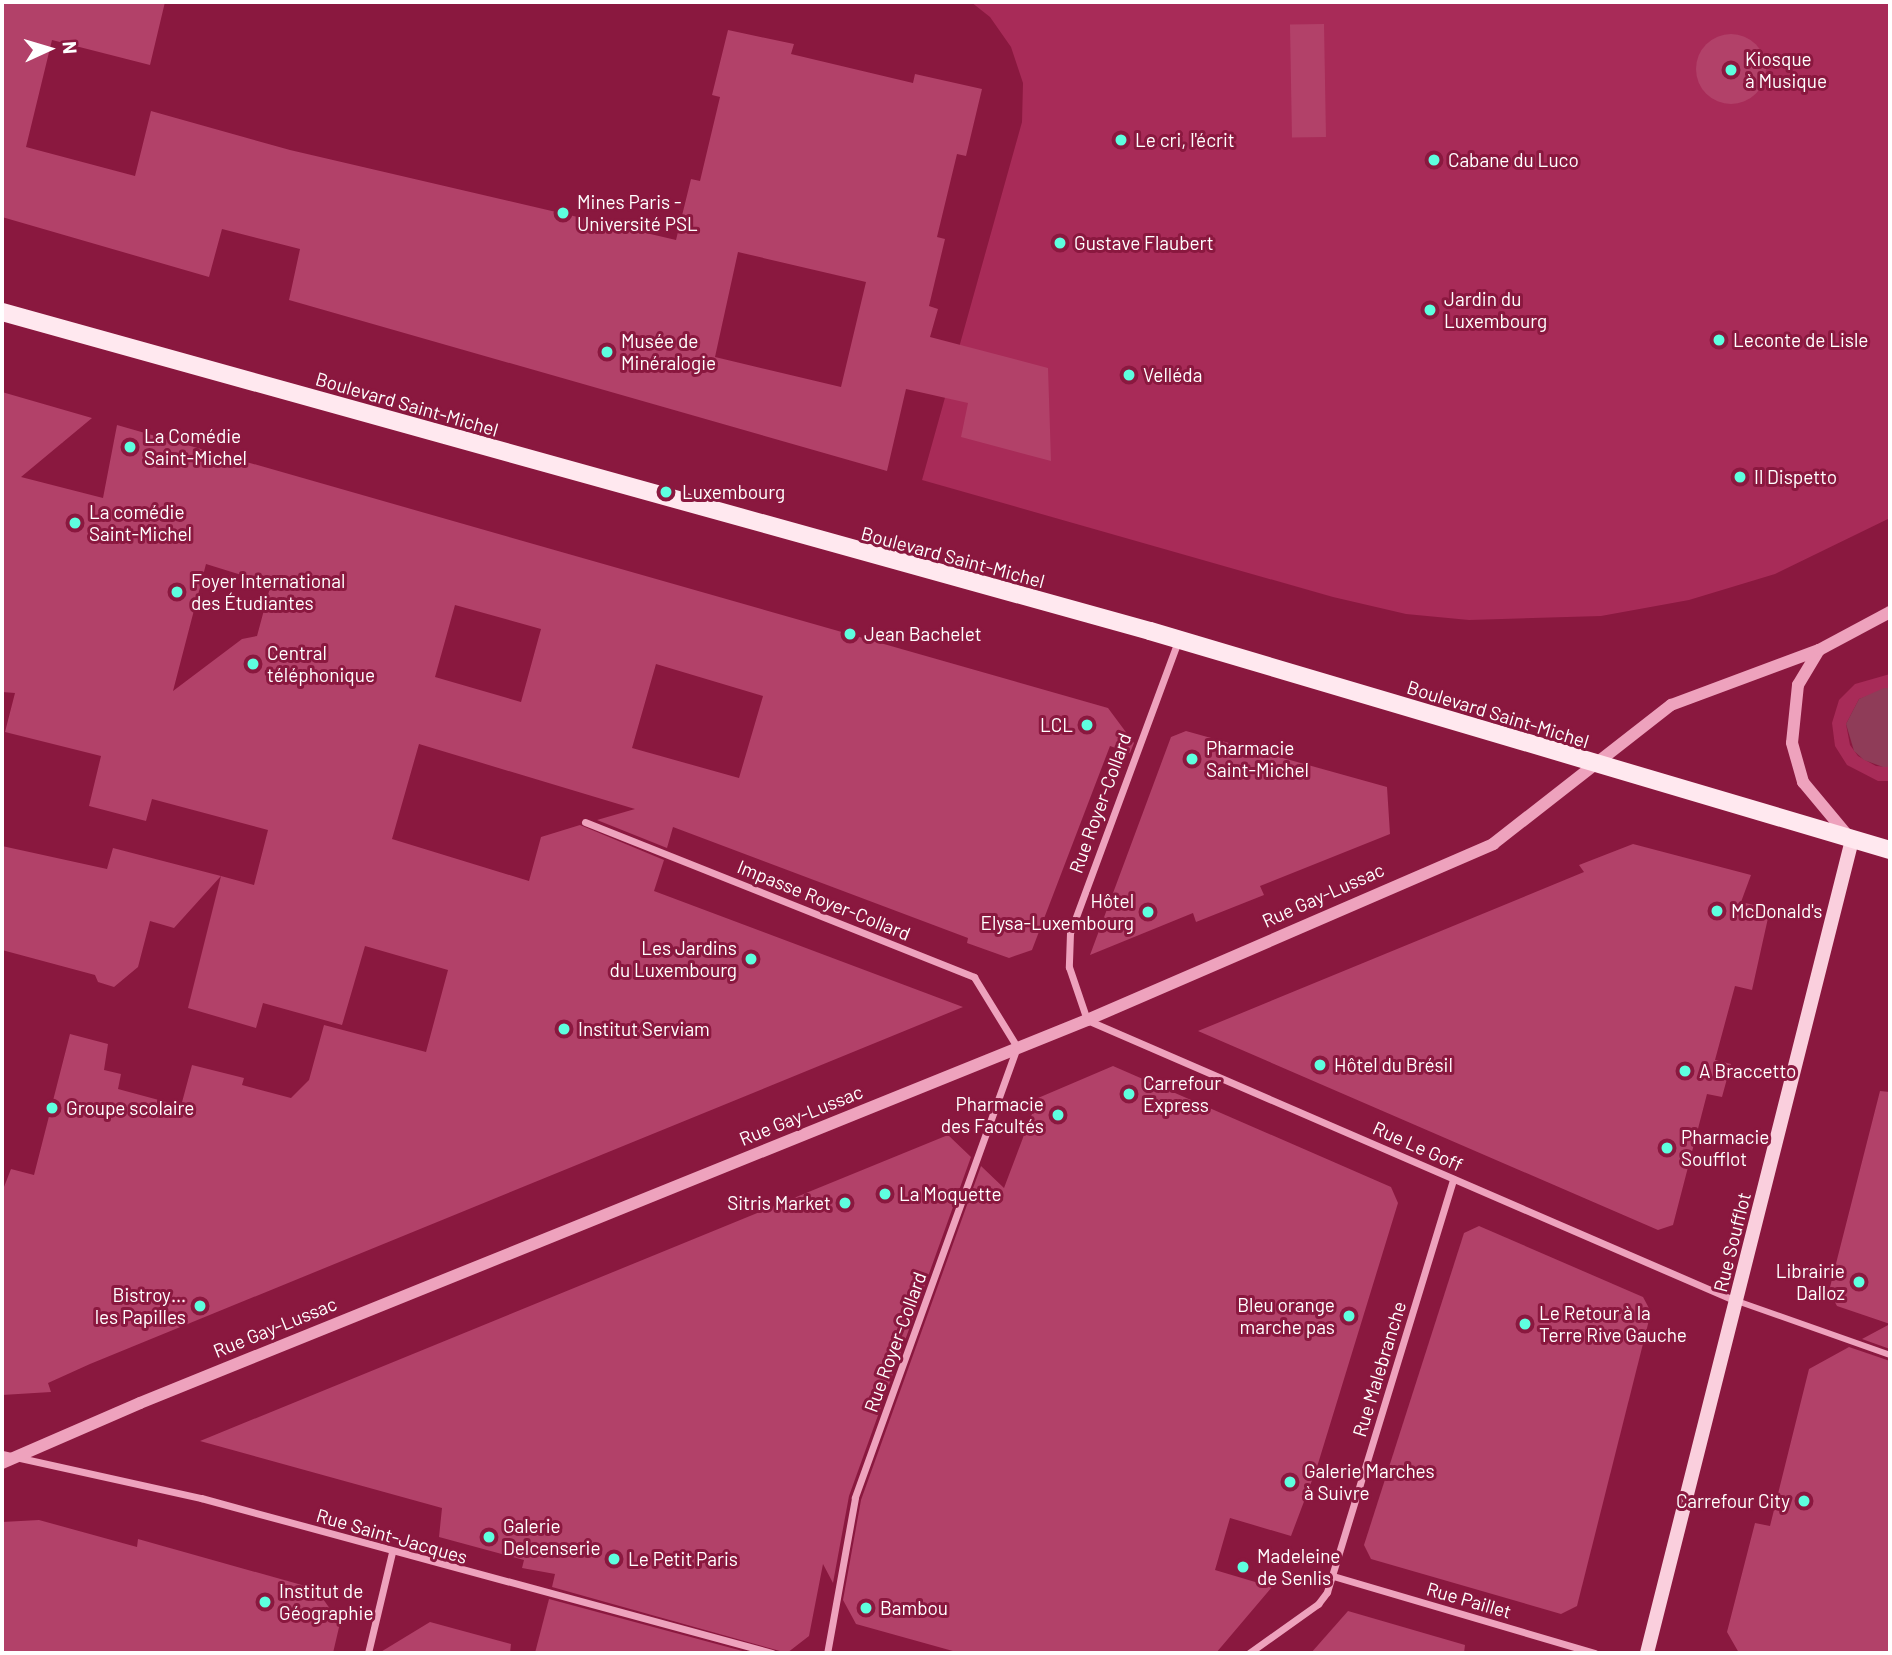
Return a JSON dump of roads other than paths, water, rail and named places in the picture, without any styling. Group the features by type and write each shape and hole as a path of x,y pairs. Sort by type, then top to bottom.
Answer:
{"main road":[{"name":"Boulevard Saint-Michel","path":"2,312 1178,639 1595,766 1889,849"},
{"name":"Rue Soufflot","path":"1647,1653 1852,840"}],"street":[{"name":"Rue Gay-Lussac","path":"2,1463 139,1403 1087,1020 1493,844 1671,705 1819,650 1873,624 1890,612"},
{"path":"1873,624 1890,629"},
{"name":"Rue Royer-Collard","path":"1087,1020 1069,967 1070,933 1178,639"},
{"path":"1819,650 1798,685 1792,743 1813,798 1852,840"},
{"name":"Impasse Royer-Collard","path":"585,822 974,977 982,982 1017,1047"},
{"name":"Rue Le Goff","path":"1087,1020 1737,1301"},
{"name":"Rue Royer-Collard","path":"827,1653 855,1498 1017,1047"},
{"name":"Rue Malebranche","path":"1249,1653 1318,1604 1333,1576 1453,1179"},
{"path":"1737,1301 1890,1355"},
{"name":"Rue Saint-Jacques","path":"2,1454 201,1498 392,1552 586,1600 772,1653"},
{"path":"368,1653 392,1552"},
{"name":"Rue Paillet","path":"1333,1576 1595,1653"}],"place":[{"name":"Kiosque à Musique","path":"1731,70"},
{"name":"Le cri, l'écrit","path":"1121,140"},
{"name":"Cabane du Luco","path":"1434,160"},
{"name":"Mines Paris - Université PSL","path":"563,213"},
{"name":"Gustave Flaubert","path":"1060,243"},
{"name":"Jardin du Luxembourg","path":"1430,310"},
{"name":"Leconte de Lisle","path":"1719,340"},
{"name":"Musée de Minéralogie","path":"607,352"},
{"name":"Velléda","path":"1129,375"},
{"name":"La Comédie Saint-Michel","path":"130,447"},
{"name":"Il Dispetto","path":"1740,477"},
{"name":"Luxembourg","path":"666,492"},
{"name":"La comédie Saint-Michel","path":"75,523"},
{"name":"Foyer International des Étudiantes","path":"177,592"},
{"name":"Jean Bachelet","path":"850,634"},
{"name":"Central téléphonique","path":"253,664"},
{"name":"LCL","path":"1087,725"},
{"name":"Pharmacie Saint-Michel","path":"1192,759"},
{"name":"McDonald's","path":"1717,911"},
{"name":"Hôtel Elysa-Luxembourg","path":"1148,912"},
{"name":"Les Jardins du Luxembourg","path":"751,959"},
{"name":"Institut Serviam","path":"564,1029"},
{"name":"Hôtel du Brésil","path":"1320,1065"},
{"name":"A Braccetto","path":"1685,1071"},
{"name":"Carrefour Express","path":"1129,1094"},
{"name":"Groupe scolaire","path":"52,1108"},
{"name":"Pharmacie des Facultés","path":"1058,1115"},
{"name":"Pharmacie Soufflot","path":"1667,1148"},
{"name":"La Moquette","path":"885,1194"},
{"name":"Sitris Market","path":"845,1203"},
{"name":"Librairie Dalloz","path":"1859,1282"},
{"name":"Bistroy… les Papilles","path":"200,1306"},
{"name":"Bleu orange marche pas","path":"1349,1316"},
{"name":"Le Retour à la Terre Rive Gauche","path":"1525,1324"},
{"name":"Galerie Marches à Suivre","path":"1290,1482"},
{"name":"Carrefour City","path":"1804,1501"},
{"name":"Galerie Delcenserie","path":"489,1537"},
{"name":"Le Petit Paris","path":"614,1559"},
{"name":"Madeleine de Senlis","path":"1243,1567"},
{"name":"Institut de Géographie","path":"265,1602"},
{"name":"Bambou","path":"866,1608"}]}
